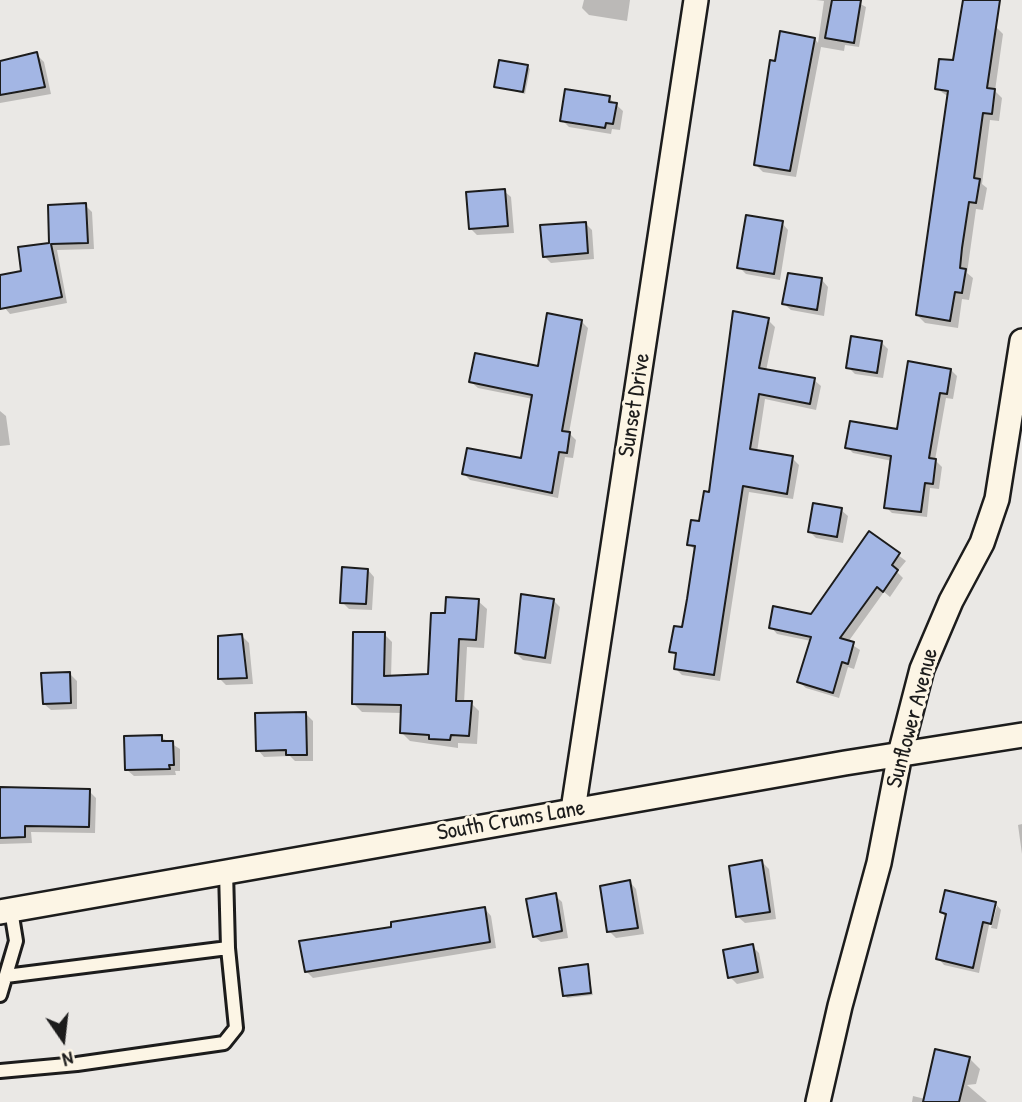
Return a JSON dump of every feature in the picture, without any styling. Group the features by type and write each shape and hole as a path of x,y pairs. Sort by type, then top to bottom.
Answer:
{"street":[{"name":"Sunset Drive","path":"573,810 696,0"},
{"name":"Sunflower Avenue","path":"818,1102 840,1006 879,863 900,754 922,669 951,601 982,542 997,499 1022,341"},
{"name":"South Crums Lane","path":"6,911 573,810 1022,735"}],"lane":[{"path":"0,1071 224,1043 236,1028 228,947 226,871"},
{"path":"0,995 16,941 6,911"},
{"path":"6,976 228,947"}],"building":[{"path":"832,0 861,0 854,43 825,38"},
{"path":"963,0 1000,0 987,88 995,89 992,114 983,113 974,178 980,179 976,203 969,202 962,248 960,268 966,269 962,293 955,292 950,321 916,315 948,91 935,89 939,59 953,60"},
{"path":"780,31 815,38 790,171 754,165 770,60 775,61"},
{"path":"37,52 45,87 0,95 0,61"},
{"path":"499,60 528,65 523,92 494,87"},
{"path":"565,89 610,96 609,102 617,103 613,124 606,123 605,128 560,121"},
{"path":"505,189 508,226 469,229 466,192"},
{"path":"86,203 88,243 51,244 62,297 0,309 0,275 21,271 18,247 49,243 48,205"},
{"path":"746,215 783,221 774,274 737,268"},
{"path":"586,222 588,253 543,257 540,225"},
{"path":"788,273 822,278 817,310 782,304"},
{"path":"733,311 769,318 759,368 815,378 810,404 759,394 750,449 793,456 787,494 743,486 714,675 674,669 676,653 669,652 674,626 682,627 687,599 695,546 687,545 691,520 699,521 704,491 709,492"},
{"path":"547,313 582,320 562,431 570,432 567,453 559,452 552,493 462,474 467,448 521,458 532,395 469,382 475,353 538,366"},
{"path":"851,336 882,341 877,373 846,368"},
{"path":"908,361 951,369 947,394 940,393 929,458 936,459 933,484 925,483 921,512 884,508 891,456 845,448 850,421 897,429"},
{"path":"813,503 842,508 837,537 808,532"},
{"path":"869,531 900,553 892,565 898,570 883,592 877,587 840,638 854,642 848,664 842,662 833,693 797,682 811,637 769,628 773,606 811,614"},
{"path":"342,567 368,569 366,604 340,603"},
{"path":"521,594 554,599 545,658 515,653"},
{"path":"446,597 479,599 476,640 459,639 456,701 472,701 469,736 451,735 450,740 400,733 401,705 352,704 353,632 385,632 384,676 428,674 431,613 445,613"},
{"path":"242,634 247,678 218,679 218,636"},
{"path":"70,672 71,703 43,704 41,673"},
{"path":"306,712 307,755 286,755 286,750 256,751 255,713"},
{"path":"162,735 162,741 173,741 174,765 169,765 170,769 125,770 124,736"},
{"path":"0,787 90,789 89,827 25,826 25,837 0,838"},
{"path":"762,860 770,912 736,917 729,866"},
{"path":"630,880 638,928 607,932 600,886"},
{"path":"945,890 996,902 991,924 983,922 973,968 936,959 946,914 940,912"},
{"path":"556,893 562,931 533,937 526,899"},
{"path":"485,907 490,942 305,972 299,941 391,927 391,922"},
{"path":"753,944 758,972 728,978 723,950"},
{"path":"588,964 591,993 563,996 559,968"},
{"path":"935,1049 970,1057 959,1102 923,1102"}]}
